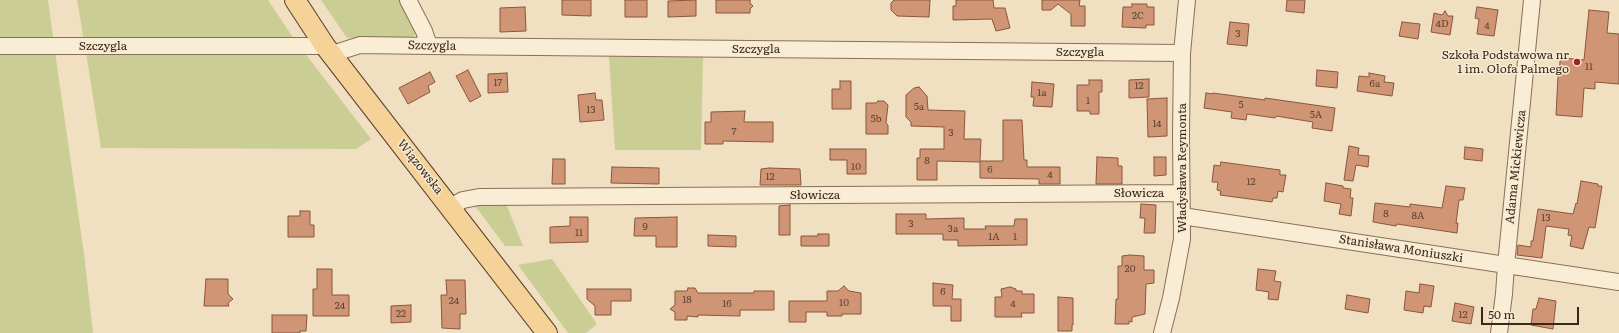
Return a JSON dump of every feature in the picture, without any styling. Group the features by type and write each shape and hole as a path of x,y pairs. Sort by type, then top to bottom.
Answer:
{"main road":[{"name":"Wiązowska","path":"295,0 329,50 547,333"}],"street":[{"path":"408,0 424,31 429,46"},
{"name":"Władysława Reymonta","path":"1162,333 1181,251 1182,53 1187,0"},
{"name":"Adama Mickiewicza","path":"1499,333 1532,0"},
{"name":"Szczygla","path":"0,46 329,50 360,44 429,46 1182,53"},
{"name":"Słowicza","path":"450,207 463,200 479,197 1181,193"},
{"name":"Stanisława Moniuszki","path":"1182,216 1619,282"}],"green space":[{"path":"0,0 48,0 53,37 0,38"},
{"path":"77,0 268,0 296,42 84,41"},
{"path":"321,0 401,0 418,33 408,40 347,38"},
{"path":"0,51 55,52 84,254 93,333 0,333"},
{"path":"86,52 304,52 371,139 356,149 101,148"},
{"path":"609,56 703,57 701,150 615,150"},
{"path":"505,201 523,246 505,246 472,202"},
{"path":"552,259 597,324 586,333 568,333 518,265"}],"building":[{"path":"562,0 591,0 591,16 562,15"},
{"path":"625,0 647,0 647,17 625,17"},
{"path":"696,0 696,16 668,17 668,1"},
{"path":"716,0 750,0 750,3 753,6 750,9 750,13 716,13"},
{"path":"894,0 930,0 929,17 897,16 891,10 891,3"},
{"path":"956,0 993,0 994,8 1005,8 1010,28 996,31 992,19 953,20 953,6 956,6"},
{"path":"1042,0 1080,0 1079,6 1085,6 1085,26 1071,26 1071,14 1058,4 1051,10 1042,10"},
{"path":"1287,0 1305,0 1304,13 1286,11"},
{"path":"1132,4 1147,4 1147,7 1154,7 1154,25 1146,25 1146,28 1122,27 1123,7 1132,7"},
{"path":"525,7 526,31 500,32 500,8"},
{"path":"1477,7 1498,10 1494,36 1477,34 1479,19 1475,18"},
{"path":"1589,10 1609,12 1607,33 1619,34 1619,84 1595,82 1595,89 1584,88 1582,117 1556,115 1560,61 1564,58 1584,60"},
{"path":"1445,11 1448,16 1453,16 1450,35 1431,32 1434,13 1442,15"},
{"path":"1230,22 1249,24 1247,46 1227,44"},
{"path":"1402,22 1420,24 1418,39 1399,36"},
{"path":"468,70 481,96 470,102 456,76"},
{"path":"1317,70 1338,72 1337,88 1316,86"},
{"path":"430,72 435,82 428,86 430,92 408,104 399,88"},
{"path":"507,73 508,92 488,93 488,74"},
{"path":"1369,73 1385,76 1384,82 1394,83 1392,96 1357,91 1359,76 1369,77"},
{"path":"1149,79 1149,97 1129,98 1129,80"},
{"path":"1089,80 1102,80 1102,92 1099,92 1099,114 1090,114 1090,111 1077,111 1077,85 1089,85"},
{"path":"840,81 851,81 851,109 832,109 832,89 840,89"},
{"path":"1032,82 1054,84 1052,107 1033,106 1034,97 1031,97"},
{"path":"919,87 927,96 928,110 965,111 964,139 981,139 980,161 1003,161 1003,120 1022,120 1024,160 1027,160 1027,167 1060,167 1060,184 1039,184 1039,179 980,178 980,162 937,161 937,180 917,180 917,158 920,158 920,149 944,149 944,127 911,126 911,122 906,117 906,95 914,88"},
{"path":"595,93 596,100 602,100 604,120 580,122 578,95"},
{"path":"1206,93 1265,100 1265,98 1335,108 1332,131 1312,128 1313,122 1276,116 1275,118 1247,114 1246,120 1231,118 1232,112 1204,108"},
{"path":"1167,98 1167,136 1148,137 1147,99"},
{"path":"878,101 884,101 888,105 886,123 888,125 888,134 866,134 866,103 876,103"},
{"path":"745,111 744,122 773,122 773,142 723,141 723,144 705,144 705,122 711,122 711,112"},
{"path":"1349,146 1359,148 1358,155 1369,156 1368,167 1356,165 1353,181 1344,180"},
{"path":"1465,147 1483,149 1482,161 1464,159"},
{"path":"830,149 866,149 866,174 847,174 847,160 830,160"},
{"path":"1097,157 1118,158 1118,166 1122,166 1122,184 1096,184"},
{"path":"1154,157 1166,157 1166,175 1154,176"},
{"path":"553,159 565,159 565,184 552,184"},
{"path":"1221,162 1280,170 1280,175 1286,175 1283,192 1278,191 1277,198 1273,198 1272,202 1220,195 1221,191 1217,190 1218,182 1212,182 1214,165 1220,166"},
{"path":"612,167 659,168 659,184 611,183"},
{"path":"761,169 800,169 801,185 760,185"},
{"path":"1581,181 1602,186 1595,228 1589,227 1583,249 1570,246 1572,236 1568,235 1569,229 1546,226 1542,258 1517,255 1518,245 1531,247 1538,209 1573,214 1576,203 1577,204"},
{"path":"1326,183 1351,189 1350,198 1353,198 1351,216 1339,214 1341,204 1324,201"},
{"path":"1446,186 1465,188 1463,200 1459,200 1456,223 1458,223 1457,233 1373,222 1375,203 1410,207 1410,204 1442,208"},
{"path":"1141,204 1156,205 1155,233 1144,233 1145,218 1140,218"},
{"path":"790,205 790,235 779,235 779,206"},
{"path":"300,211 310,211 310,225 314,225 314,237 288,237 288,216 300,216"},
{"path":"896,214 926,214 926,219 964,218 964,229 986,229 985,226 1014,226 1015,219 1027,219 1027,245 958,246 958,240 943,240 943,234 896,234"},
{"path":"570,217 588,217 588,242 550,243 550,227 570,226"},
{"path":"677,217 677,247 656,247 656,236 634,236 635,218"},
{"path":"818,234 829,234 829,246 801,246 801,236 818,236"},
{"path":"708,235 736,236 736,247 708,246"},
{"path":"1122,256 1144,256 1144,270 1154,270 1154,283 1146,284 1145,314 1132,317 1132,322 1129,321 1129,324 1115,324 1116,299 1118,299 1118,266 1122,266"},
{"path":"317,269 332,269 332,295 349,295 349,316 313,316 313,289 317,289"},
{"path":"1258,269 1276,271 1274,281 1281,282 1278,300 1268,299 1269,292 1256,290"},
{"path":"206,279 228,279 228,294 233,299 228,303 229,306 204,306"},
{"path":"446,280 465,280 466,314 460,314 460,329 442,328 441,295 447,295"},
{"path":"933,283 953,285 952,299 961,299 961,321 951,321 951,306 933,306"},
{"path":"1420,284 1434,286 1431,307 1424,306 1423,313 1404,310 1406,291 1419,293"},
{"path":"844,286 849,291 861,293 861,314 827,316 827,312 806,312 806,322 789,322 789,301 827,301 827,291 838,291"},
{"path":"1010,287 1016,289 1016,291 1022,291 1022,294 1034,294 1034,313 1021,313 1022,317 995,317 995,297 1002,297 1001,289"},
{"path":"688,288 695,288 698,293 754,293 754,291 774,291 774,310 740,310 740,316 698,315 698,317 687,316 687,320 675,320 675,312 670,309 675,305 675,291 687,291"},
{"path":"587,289 631,289 631,301 611,301 611,315 595,315 595,306 587,299"},
{"path":"1347,295 1370,299 1368,313 1345,309"},
{"path":"1058,297 1073,298 1072,331 1058,331"},
{"path":"1539,298 1556,301 1553,329 1531,325 1533,309 1536,309"},
{"path":"1455,303 1474,307 1471,324 1452,321"},
{"path":"411,305 411,322 391,323 391,306"},
{"path":"272,315 307,315 306,331 300,331 300,333 272,333"}],"place":[{"name":"Szkoła Podstawowa nr 1 im. Olofa Palmego","path":"1577,62"}]}
